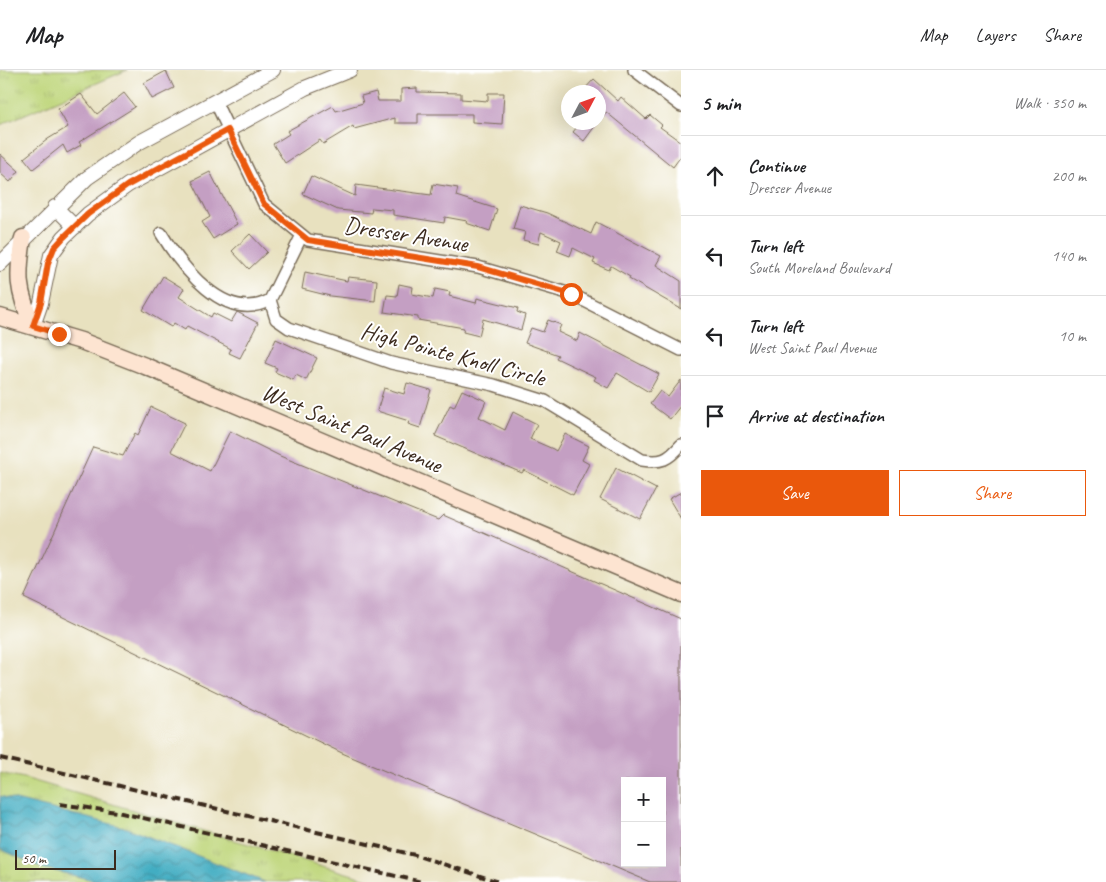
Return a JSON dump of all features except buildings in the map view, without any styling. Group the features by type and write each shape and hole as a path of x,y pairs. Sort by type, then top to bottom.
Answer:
{"main road":[{"path":"23,238 18,281 23,304 33,326"},
{"name":"West Saint Paul Avenue","path":"0,317 81,340 145,366 681,594"}],"street":[{"path":"0,264 23,238 55,207 87,178 117,156 272,70"},
{"path":"33,326 41,303 51,255 64,237 75,227 128,185 305,88 350,70"},
{"path":"634,70 681,106"},
{"name":"Dresser Avenue","path":"215,101 264,204 308,240 478,267 571,294 681,350"},
{"path":"55,207 75,227"},
{"path":"161,233 178,261 195,280 224,299 244,308 255,307 270,300 302,235"},
{"name":"High Pointe Knoll Circle","path":"270,300 276,319 289,328 391,363 494,385 546,400 642,460 653,462 664,460 670,457 681,445"}],"green space":[{"path":"0,70 127,70 0,125"},
{"path":"0,773 24,778 377,882 0,882"}],"water":[{"path":"0,796 124,827 265,882 101,882 42,868 0,849"}],"railway":[{"path":"0,758 415,855 499,882"},
{"path":"60,804 117,812 422,882"}],"route":[{"path":"59,334 33,326 41,303 48,263 54,248 88,214 128,185 228,130 264,204 308,240 478,267 571,294"}]}
